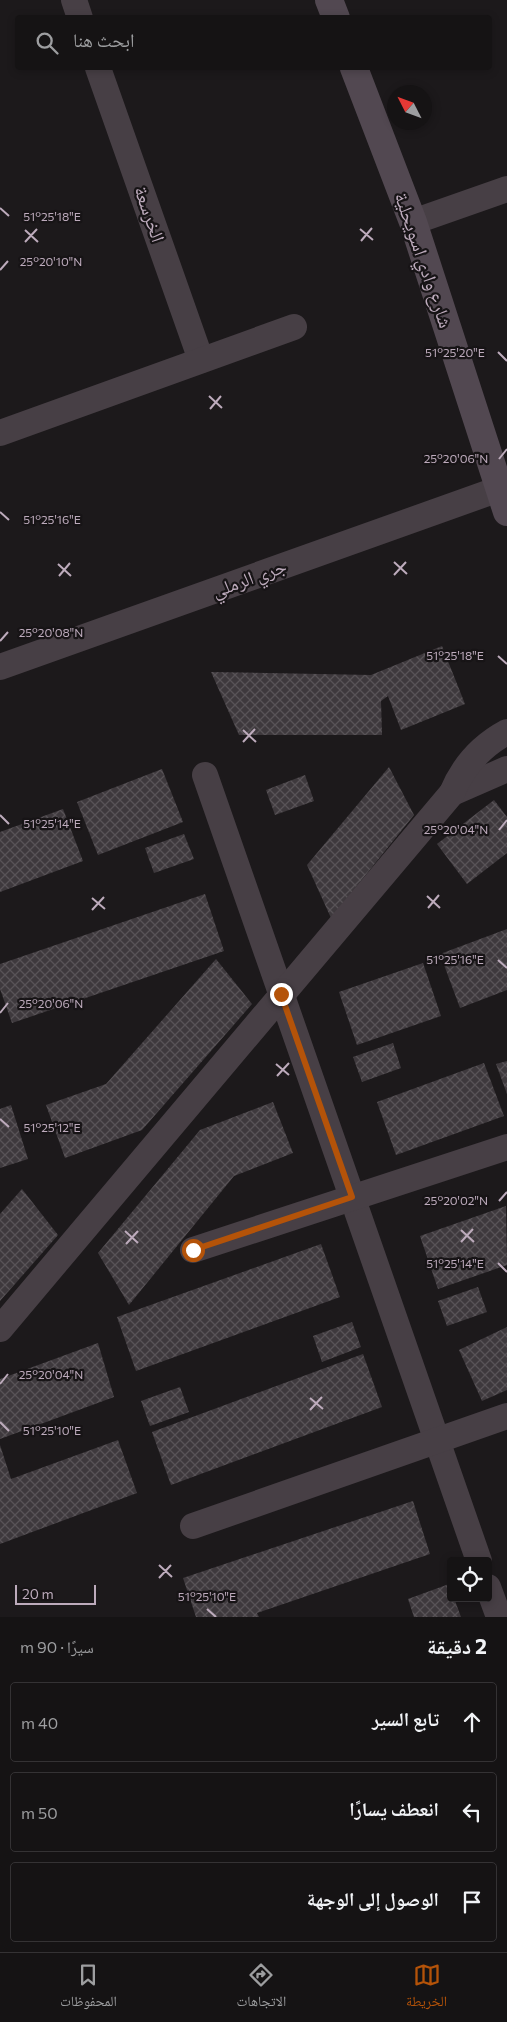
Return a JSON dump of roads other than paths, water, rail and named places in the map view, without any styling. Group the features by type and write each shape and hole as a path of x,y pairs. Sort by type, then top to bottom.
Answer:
{"street":[{"path":"329,0 335,15"},
{"name":"الخرسعة","path":"99,70 201,360"},
{"name":"شارع وادي اسويحلية","path":"355,70 413,222 503,501"},
{"path":"413,222 507,189"},
{"path":"0,433 294,327"},
{"name":"جري الرملي","path":"0,667 503,501"},
{"path":"0,1329 452,793 458,778 477,753 507,732"},
{"path":"452,793 507,769"},
{"path":"205,774 478,1557"},
{"path":"193,1250 507,1147"},
{"path":"192,1526 507,1416"},
{"path":"492,1598 499,1617"}]}
